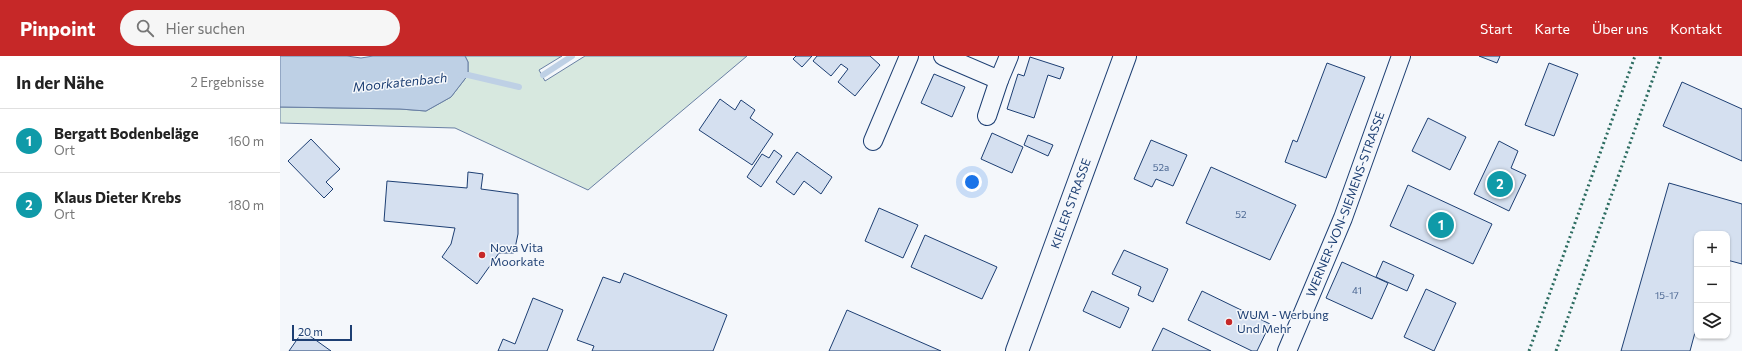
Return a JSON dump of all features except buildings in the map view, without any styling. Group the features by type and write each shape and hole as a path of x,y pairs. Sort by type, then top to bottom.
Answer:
{"street":[{"path":"873,141 909,56"},
{"path":"943,56 999,80"},
{"path":"987,116 1009,56"},
{"name":"KIELER STRASSE","path":"1017,351 1125,56"},
{"name":"WERNER-VON-SIEMENS-STRASSE","path":"1287,351 1343,218 1401,56"}],"shaded area":[{"path":"465,56 562,56 539,70 545,81 585,56 747,56 588,190 455,128 280,123 280,107 400,109 426,111 451,97 468,75 468,62"}],"water":[{"path":"280,56 347,56 361,58 373,56 465,56 468,62 468,75 451,97 426,111 400,109 280,107"}],"waterway":[{"name":"Moorkatenbach","path":"543,75 572,56"},
{"name":"Moorkatenbach","path":"460,75 468,75 519,87"}],"hedge":[{"path":"1529,351 1635,56"},
{"path":"1556,351 1661,56"}],"place":[{"name":"Klaus Dieter Krebs","path":"1500,184"},
{"name":"Bergatt Bodenbeläge","path":"1441,225"},
{"name":"Nova Vita Moorkate","path":"482,255"},
{"name":"WUM - Werbung Und Mehr","path":"1229,322"}]}
